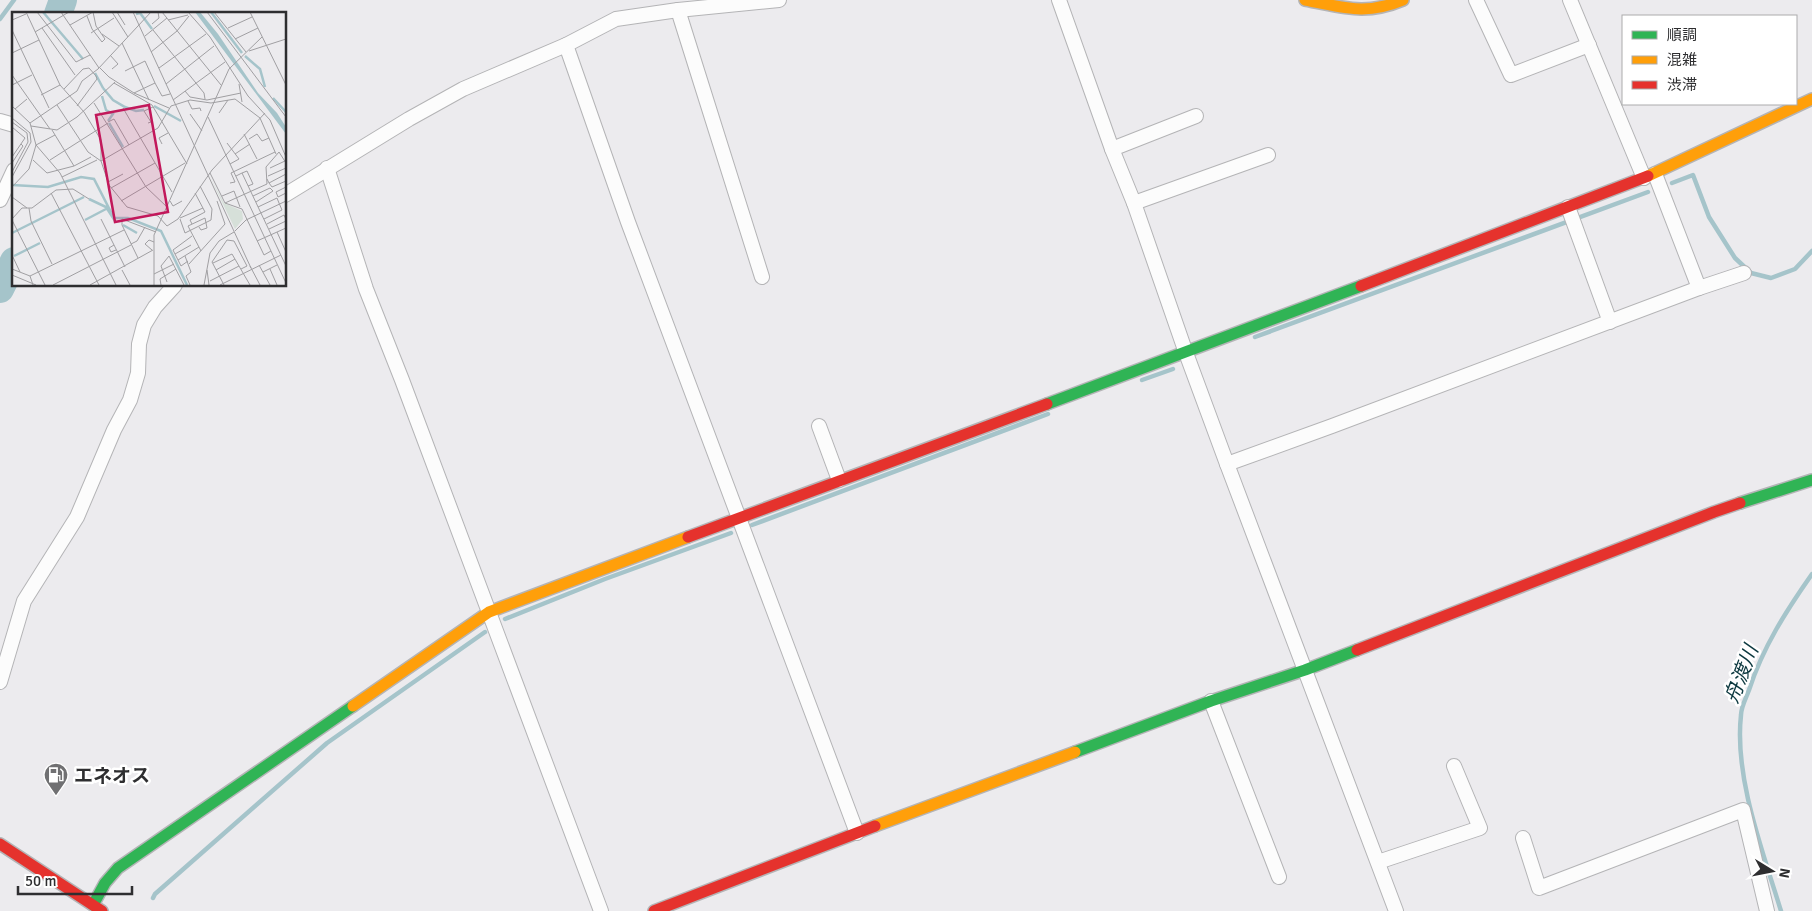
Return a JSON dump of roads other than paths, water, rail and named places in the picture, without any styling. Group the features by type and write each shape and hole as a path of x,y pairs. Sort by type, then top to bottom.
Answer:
{"street":[{"path":"286,194 409,119 463,89 566,45 616,19 678,10 779,0"},
{"path":"1059,0 1112,149 1134,203 1186,354 1396,911"},
{"path":"1305,0 1356,10 1386,7 1402,0"},
{"path":"1476,0 1511,75 1589,45"},
{"path":"1570,0 1699,288"},
{"path":"678,10 762,276"},
{"path":"566,45 628,222 857,833"},
{"path":"0,844 97,908 105,883 118,868 489,612 738,517 1186,354 1649,176 1812,99"},
{"path":"1112,149 1196,116"},
{"path":"1134,203 1268,155"},
{"path":"327,168 366,289 601,911"},
{"path":"0,200 12,174"},
{"path":"1568,207 1610,322"},
{"path":"1227,464 1699,288 1744,273"},
{"path":"0,682 24,601 78,517 114,430 130,400 138,373 139,344 144,325 155,307 174,286"},
{"path":"819,426 839,480"},
{"path":"654,911 1211,701 1305,670 1714,512 1812,480"},
{"path":"1211,701 1279,877"},
{"path":"1378,862 1480,828 1454,766"},
{"path":"1523,838 1538,888 1743,810 1767,911"}],"waterway":[{"path":"0,19 14,0"},
{"path":"59,12 63,0"},
{"path":"1672,183 1693,175 1709,217 1735,258 1751,273 1771,278 1795,269 1812,251"},
{"path":"1255,337 1648,192"},
{"path":"0,289 12,265"},
{"path":"1142,380 1173,369"},
{"path":"752,525 1048,414"},
{"path":"505,619 605,579 731,533"},
{"name":"舟渡川","path":"1781,911 1746,789 1740,739 1741,712 1768,644 1812,574"},
{"path":"153,898 155,894 327,743 485,632"}],"place":[{"name":"エネオス","path":"56,796"}]}
